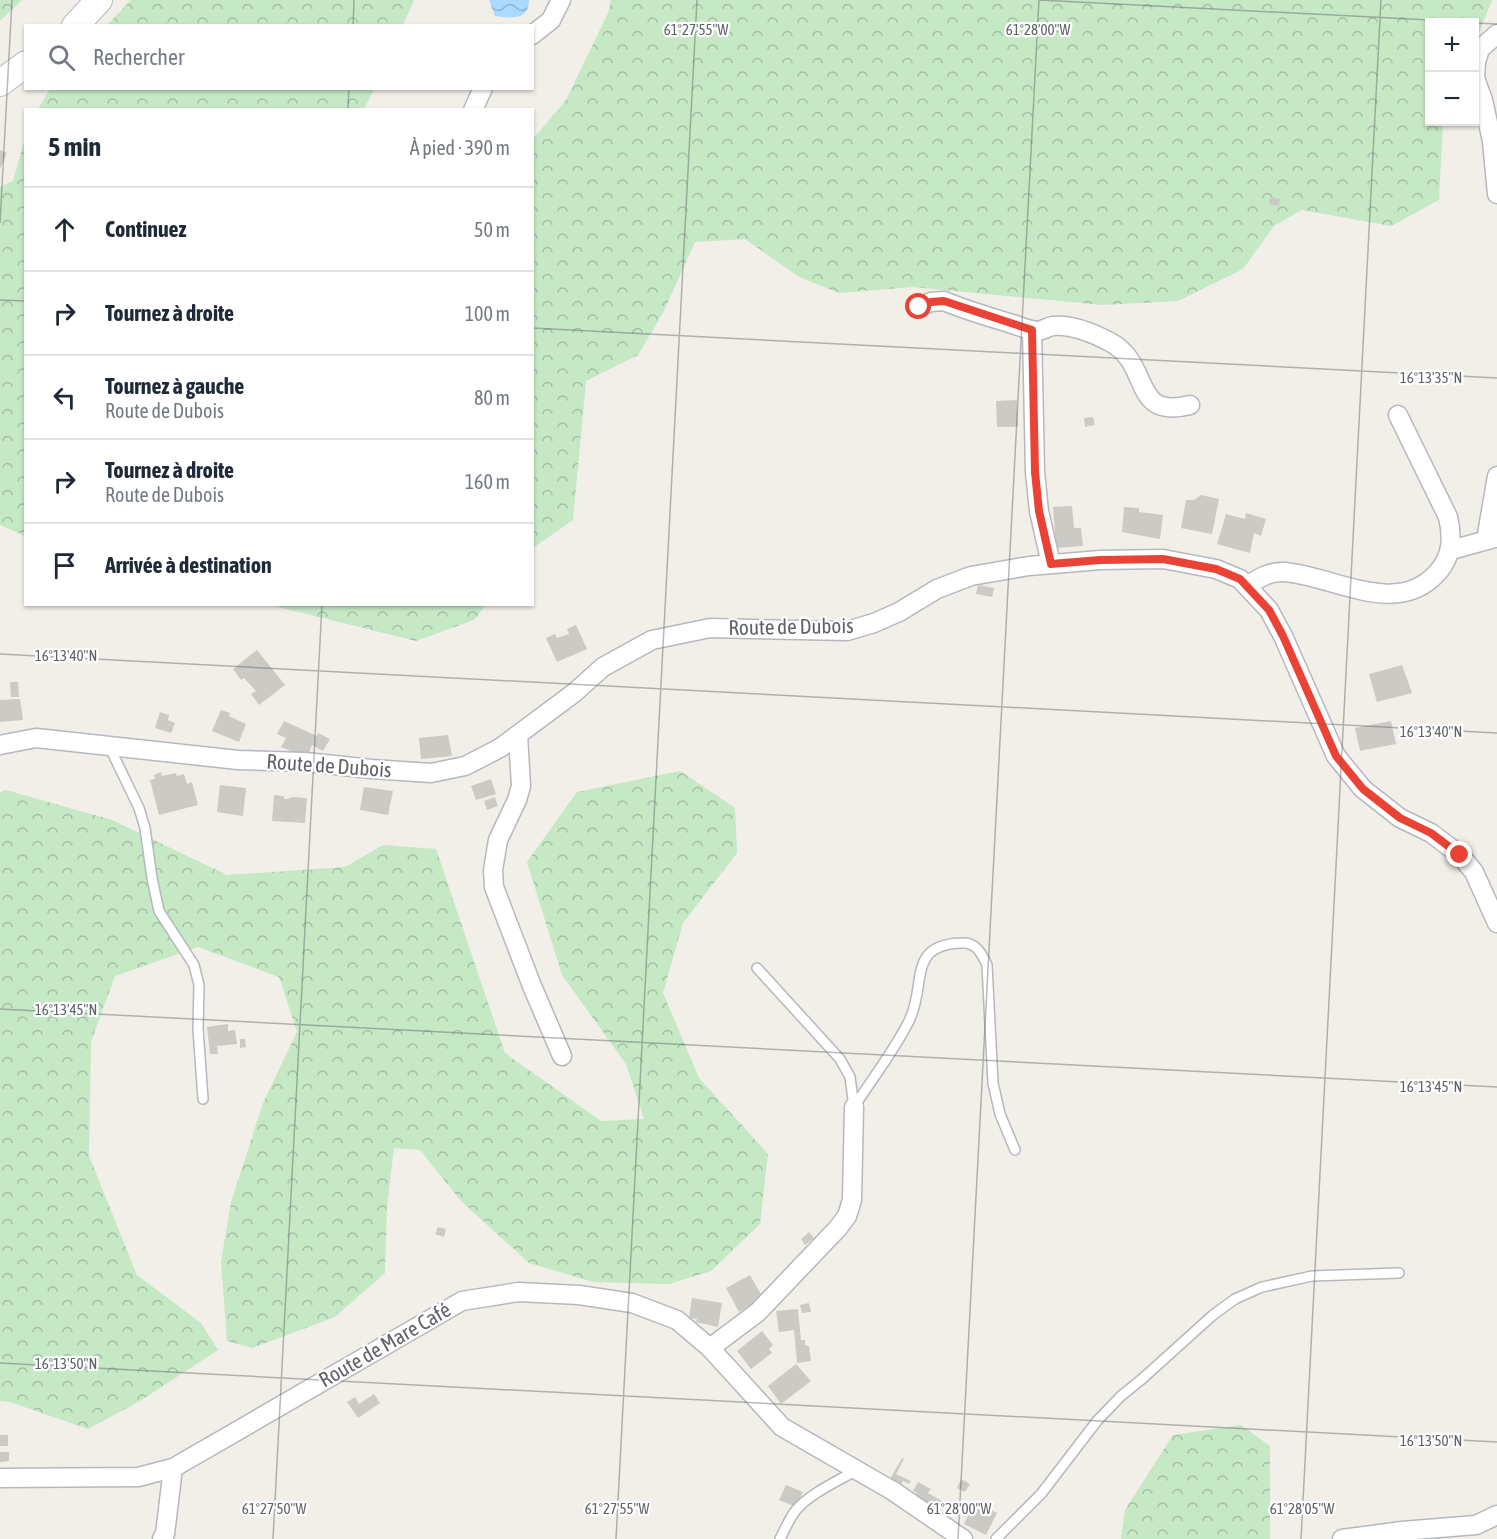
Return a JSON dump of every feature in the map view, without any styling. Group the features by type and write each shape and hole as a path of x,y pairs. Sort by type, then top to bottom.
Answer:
{"street":[{"path":"77,24 99,0"},
{"path":"534,33 551,20 561,0"},
{"path":"1497,34 1480,49 1475,78 1483,100 1492,141 1497,195"},
{"path":"0,83 24,65"},
{"path":"474,108 482,90"},
{"path":"919,307 931,302 944,301 1032,330 1042,330 1053,326 1065,327 1100,336 1118,346 1126,354 1153,403 1174,409 1191,405"},
{"path":"1032,330 1035,472 1039,511 1051,564"},
{"path":"1247,586 1265,574 1283,572 1371,592 1401,594 1427,584 1442,568 1451,550 1451,528 1448,517 1398,415"},
{"path":"1451,550 1491,539 1497,476"},
{"name":"Route de Dubois","path":"0,745 36,738 238,760 305,762 372,770 431,772 465,766 500,748 574,693 603,667 652,640 710,628 847,631 874,623 937,589 971,576 1051,564 1100,560 1163,559 1216,569 1240,579 1247,586 1269,610 1283,636 1336,756 1363,789 1400,818 1431,833 1460,855 1474,872 1497,923"},
{"path":"518,735 521,786 517,800 498,840 492,870 494,887 562,1056"},
{"path":"710,1348 758,1312 847,1216 852,1200 854,1107"},
{"name":"Route de Mare Café","path":"0,1478 138,1477 173,1467 462,1301 519,1292 579,1295 632,1303 677,1320 710,1348 782,1427 893,1491 963,1539"},
{"path":"162,1539 165,1534 173,1467"},
{"path":"1342,1539 1476,1525 1497,1515"}],"lane":[{"path":"109,746 139,808 145,828 159,911 194,965 199,985 199,1050 203,1098"},
{"path":"854,1107 910,1020 916,1001 922,965 932,950 945,943 966,942 981,950 987,965 993,1083 1000,1114 1015,1149"},
{"path":"757,968 840,1059 849,1077 854,1107"},
{"path":"996,1539 1041,1494 1096,1422 1121,1396 1142,1380 1213,1315 1235,1299 1262,1287 1312,1276 1399,1273"},
{"path":"780,1539 797,1509 855,1471"}],"green space":[{"path":"0,0 22,0 0,21"},
{"path":"131,0 414,0 403,24 108,24"},
{"path":"611,0 1492,0 1479,32 1479,18 1425,18 1425,126 1443,126 1439,200 1391,226 1302,210 1274,226 1243,269 1178,301 1102,305 912,287 839,293 799,277 745,239 695,242 663,313 638,355 586,381 573,520 534,547 534,138 566,100 608,13"},
{"path":"49,90 374,90 364,108 39,108"},
{"path":"24,142 24,535 0,525 0,187 13,181"},
{"path":"274,606 485,606 474,620 416,641"},
{"path":"680,771 735,808 737,853 683,923 663,993 699,1078 768,1154 760,1224 711,1271 669,1284 593,1282 529,1263 461,1201 420,1150 394,1148 387,1206 385,1273 335,1317 253,1348 227,1341 221,1262 231,1202 263,1103 297,1032 279,977 198,947 115,976 91,1042 89,1156 137,1275 201,1323 218,1350 140,1401 88,1429 10,1402 0,1401 0,793 6,790 112,820 227,875 345,867 383,845 436,849 505,1053 601,1121 644,1119 626,1064 562,975 527,862 577,792"},
{"path":"1241,1425 1270,1446 1270,1539 1121,1539 1125,1510 1173,1435"}],"water":[{"path":"489,0 529,0 526,12 518,17 512,17 495,16"}],"building":[{"path":"0,150 7,153 0,169"},
{"path":"1270,197 1280,199 1279,206 1269,204"},
{"path":"1017,400 1018,427 997,427 996,401"},
{"path":"1093,417 1095,425 1085,427 1084,418"},
{"path":"1201,495 1219,499 1212,534 1181,528 1186,500 1194,500"},
{"path":"1072,506 1074,528 1081,528 1083,546 1056,548 1053,507"},
{"path":"1124,507 1139,508 1139,512 1163,515 1160,539 1122,532"},
{"path":"1246,513 1266,519 1261,536 1254,533 1250,553 1217,544 1226,514 1245,519"},
{"path":"978,585 994,588 992,597 976,594"},
{"path":"576,625 587,649 557,662 546,638 555,634 557,638 569,634 567,629"},
{"path":"257,650 285,685 259,705 251,694 256,691 244,678 241,680 233,669"},
{"path":"1402,665 1412,693 1377,702 1369,674"},
{"path":"10,682 18,682 19,697 11,697"},
{"path":"20,699 23,720 0,722 0,700"},
{"path":"221,710 246,724 239,742 212,731"},
{"path":"160,712 169,715 168,720 175,723 171,733 155,728"},
{"path":"284,721 317,736 318,733 330,739 323,751 312,745 307,758 281,747 286,738 277,734"},
{"path":"1391,721 1396,744 1360,751 1355,728"},
{"path":"448,735 452,756 421,759 419,738"},
{"path":"161,772 162,776 184,774 187,784 192,782 198,805 159,815 150,780 155,779 154,775"},
{"path":"491,779 496,794 476,800 471,786"},
{"path":"220,785 246,788 243,816 217,812"},
{"path":"364,787 393,791 388,815 360,810"},
{"path":"274,795 284,796 284,799 307,798 305,823 272,821"},
{"path":"495,797 498,806 487,810 484,801"},
{"path":"228,1024 228,1031 235,1030 237,1044 217,1046 218,1054 210,1054 207,1027"},
{"path":"240,1039 245,1039 246,1047 240,1048"},
{"path":"438,1227 446,1229 444,1237 435,1234"},
{"path":"809,1232 814,1238 805,1245 801,1239"},
{"path":"750,1275 763,1298 739,1312 726,1288"},
{"path":"692,1298 722,1303 718,1327 689,1318"},
{"path":"809,1303 811,1312 802,1313 800,1305"},
{"path":"798,1309 801,1340 805,1340 805,1345 809,1346 811,1361 797,1363 794,1330 779,1332 776,1311"},
{"path":"762,1331 773,1345 769,1349 772,1353 751,1369 737,1351"},
{"path":"796,1364 811,1381 781,1404 768,1386"},
{"path":"374,1394 380,1403 358,1418 347,1402 355,1397 359,1404"},
{"path":"0,1435 8,1435 8,1446 0,1446"},
{"path":"0,1452 9,1452 9,1461 0,1462"},
{"path":"902,1458 904,1459 896,1474 911,1481 909,1484 903,1481 900,1486 889,1481"},
{"path":"961,1479 970,1484 965,1492 957,1488"},
{"path":"918,1482 931,1489 928,1493 944,1502 940,1511 914,1497 917,1493 913,1491"},
{"path":"786,1485 803,1492 796,1507 779,1500"},
{"path":"949,1500 958,1505 955,1510 946,1505"},
{"path":"975,1502 997,1513 986,1535 964,1524"}],"route":[{"path":"919,307 931,302 944,301 1032,330 1035,472 1039,511 1051,564 1100,560 1163,559 1216,569 1240,579 1269,610 1283,636 1336,756 1363,789 1400,818 1431,833 1460,855"}]}
